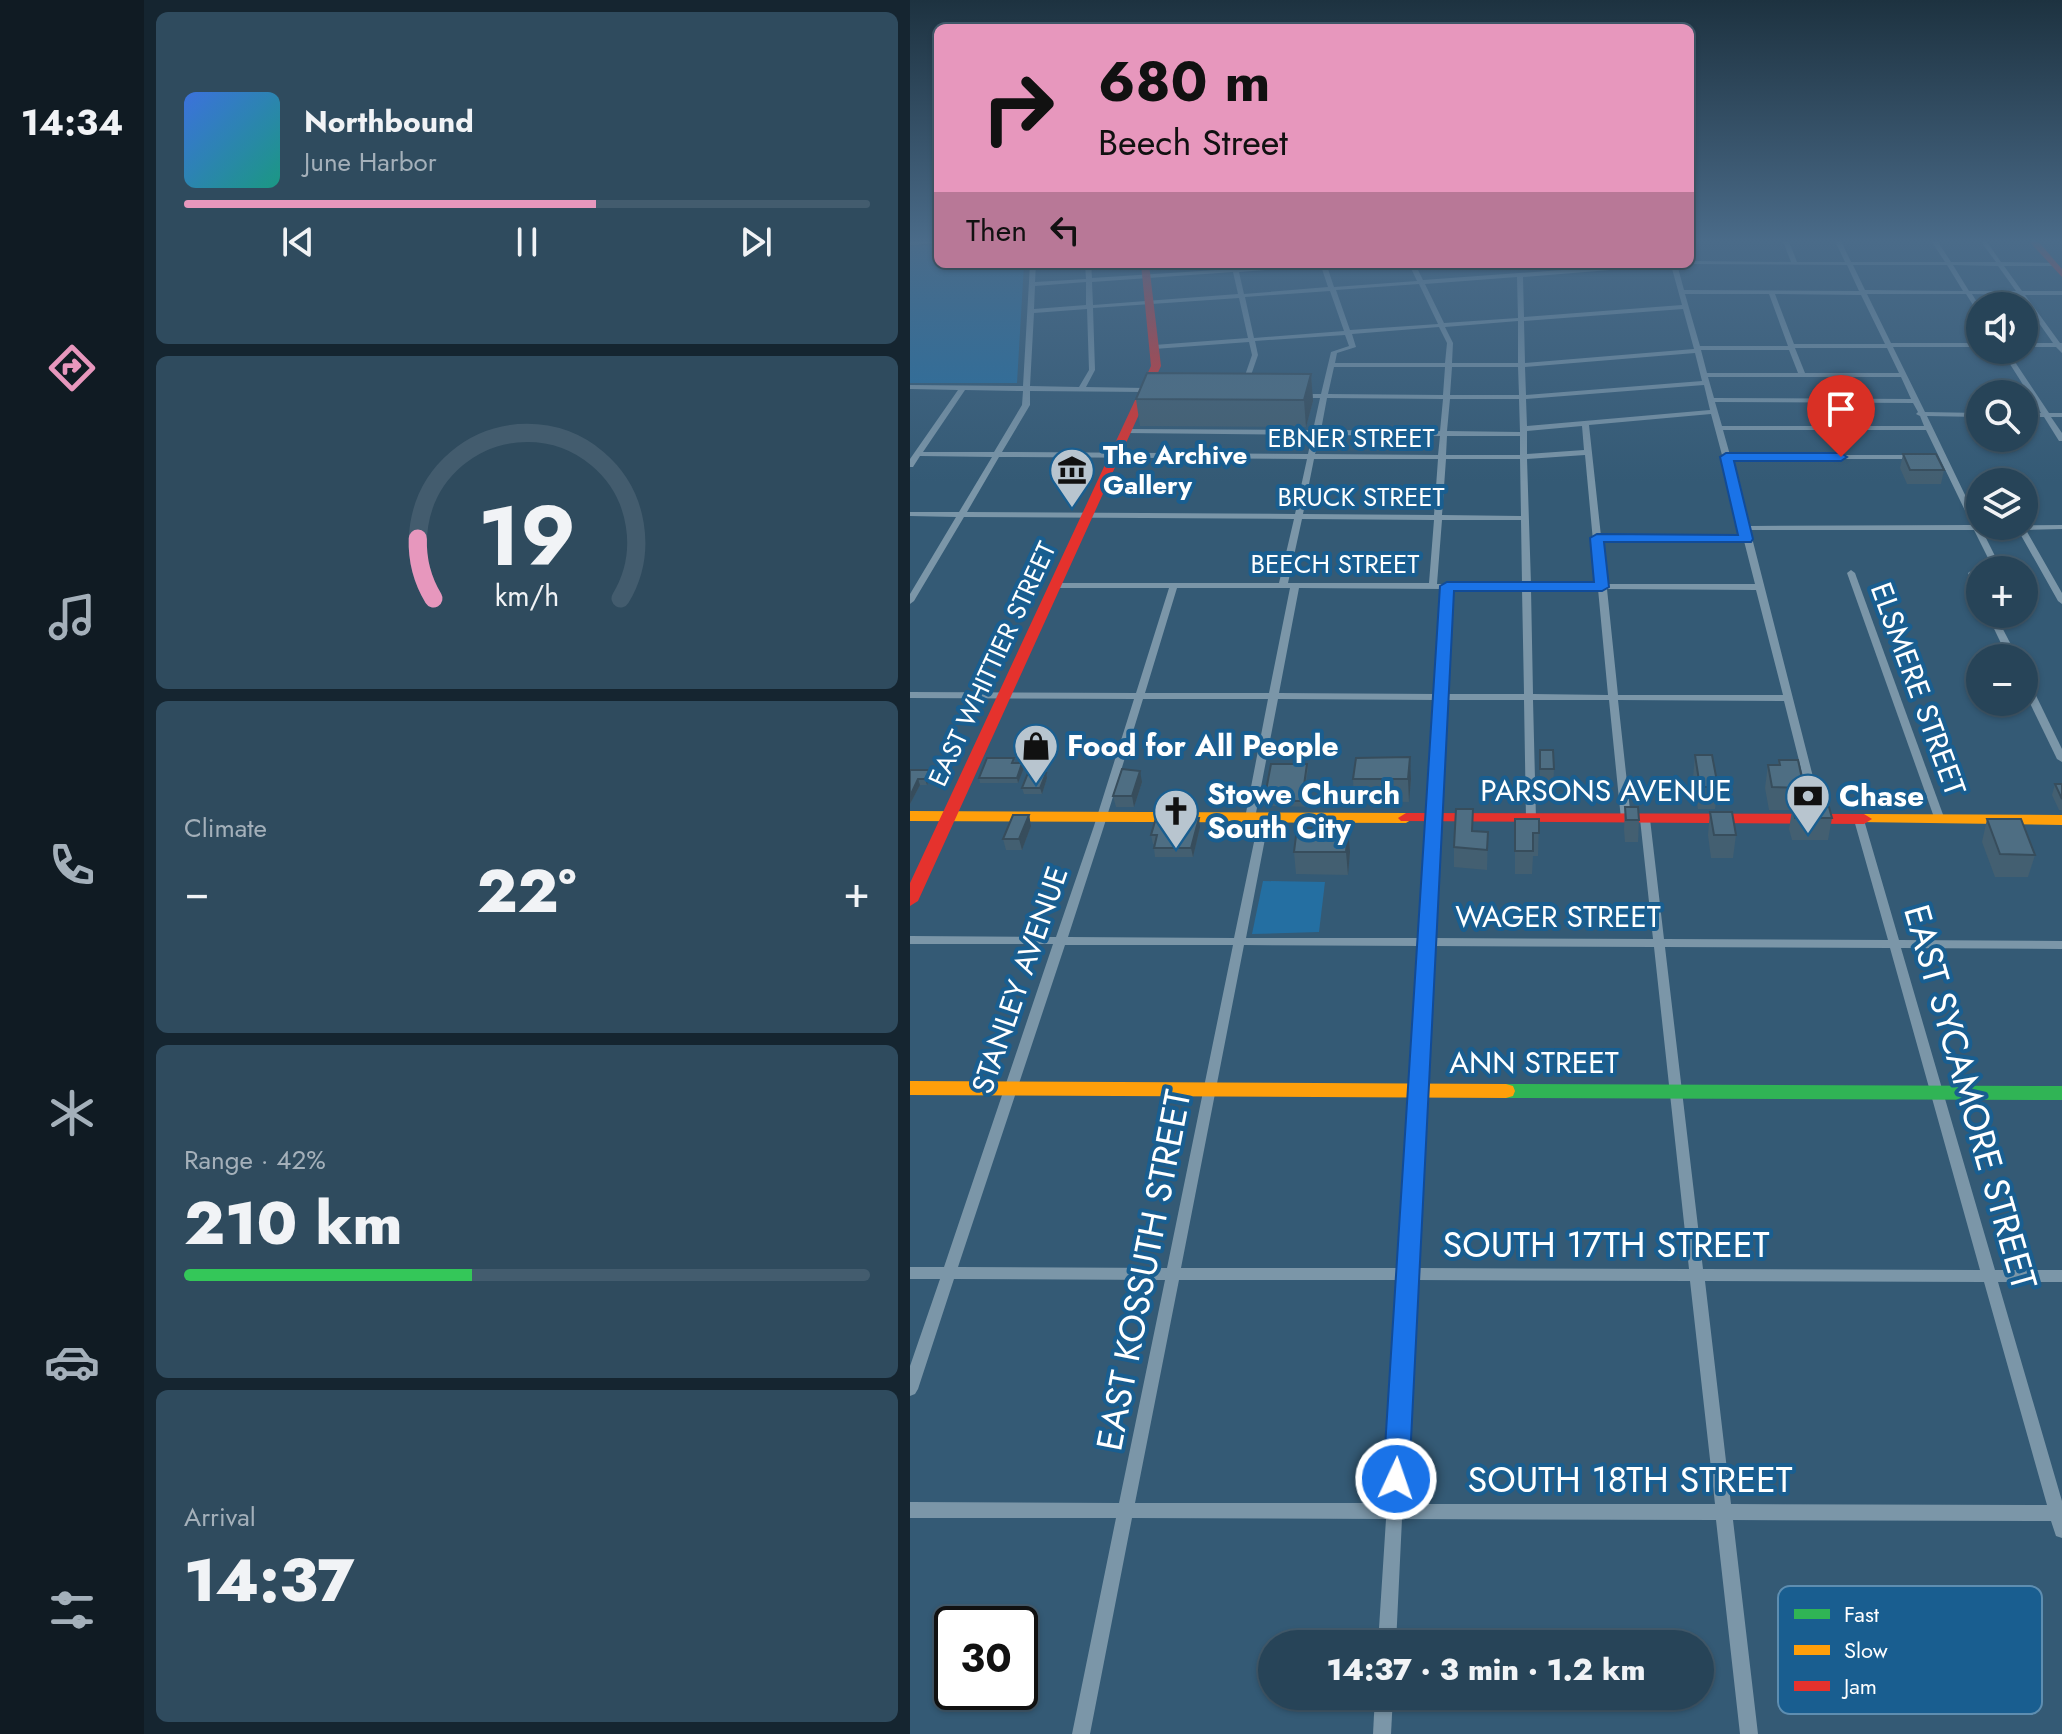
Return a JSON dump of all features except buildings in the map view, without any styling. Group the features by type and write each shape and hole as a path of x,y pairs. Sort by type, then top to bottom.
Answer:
{"street":[{"path":"910,601 1026,405 1031,320"},
{"path":"1081,389 1092,370 1090,320"},
{"name":"EAST WHITTIER STREET","path":"910,901 1114,456 1148,393 1156,366 1151,320"},
{"path":"1247,320 1255,358 1241,395 1255,396"},
{"path":"1283,586 1334,352 1353,347 1344,320"},
{"path":"1433,586 1450,343 1439,320"},
{"path":"1154,347 1520,320 1531,819"},
{"path":"1689,320 1819,820"},
{"path":"1782,320 1802,375"},
{"path":"1876,320 1966,506"},
{"path":"2040,320 2061,347"},
{"path":"1331,365 1521,365 1697,349 1966,345"},
{"path":"2038,346 2061,347"},
{"path":"2013,364 2062,439"},
{"path":"1293,396 1521,397 1704,379 1901,375"},
{"path":"910,387 1148,393"},
{"path":"910,465 963,387"},
{"path":"1710,400 1913,401"},
{"path":"1126,431 1522,431 1714,412"},
{"path":"1920,414 1966,415"},
{"path":"2038,415 2062,415"},
{"path":"1585,423 1626,819"},
{"path":"1718,428 1927,428"},
{"name":"EBNER STREET","path":"918,454 1442,458 1588,452"},
{"path":"1726,457 1941,457"},
{"name":"BRUCK STREET","path":"910,514 1524,518"},
{"path":"2038,527 2062,527"},
{"path":"1743,528 1966,528"},
{"path":"1597,538 1746,539"},
{"path":"2027,540 2062,601"},
{"name":"ELSMERE STREET","path":"1851,573 1940,820"},
{"name":"BEECH STREET","path":"1055,585 1759,587"},
{"name":"STANLEY AVENUE","path":"910,1389 1062,941 1174,585"},
{"name":"EAST KOSSUTH STREET","path":"1081,1734 1240,942 1273,697 1295,586"},
{"path":"1388,1630 1447,586"},
{"path":"910,695 1788,698"},
{"path":"2038,710 2062,759"},
{"name":"PARSONS AVENUE","path":"910,816 2062,821"},
{"path":"1645,819 1749,1734"},
{"name":"EAST SYCAMORE STREET","path":"1859,820 2060,1519"},
{"name":"WAGER STREET","path":"910,940 2062,945"},
{"name":"ANN STREET","path":"910,1088 2062,1093"},
{"name":"SOUTH 17TH STREET","path":"910,1273 2062,1276"},
{"name":"SOUTH 18TH STREET","path":"910,1510 1724,1512 2060,1519"},
{"path":"1382,1734 1383,1710"}],"shaded area":[{"path":"910,320 1021,320 1017,383 910,383"},
{"path":"1263,881 1325,882 1319,932 1252,934"}],"traffic: fast":[{"path":"1506,1091 2062,1093"}],"traffic: slow":[{"path":"910,816 1406,818"},
{"path":"1864,819 2062,820"},
{"path":"910,1088 1506,1091"}],"traffic: jam":[{"path":"910,901 1156,366 1151,320"},
{"path":"1406,818 1864,819"}],"place":[{"name":"The Archive Gallery","path":"1072,509"},
{"name":"Food for All People","path":"1036,785"},
{"name":"Chase","path":"1808,835"},
{"name":"Stowe Church South City","path":"1176,850"}],"route":[{"path":"1396,1479 1447,586 1602,587 1597,538 1746,539 1726,457 1841,457"}]}
